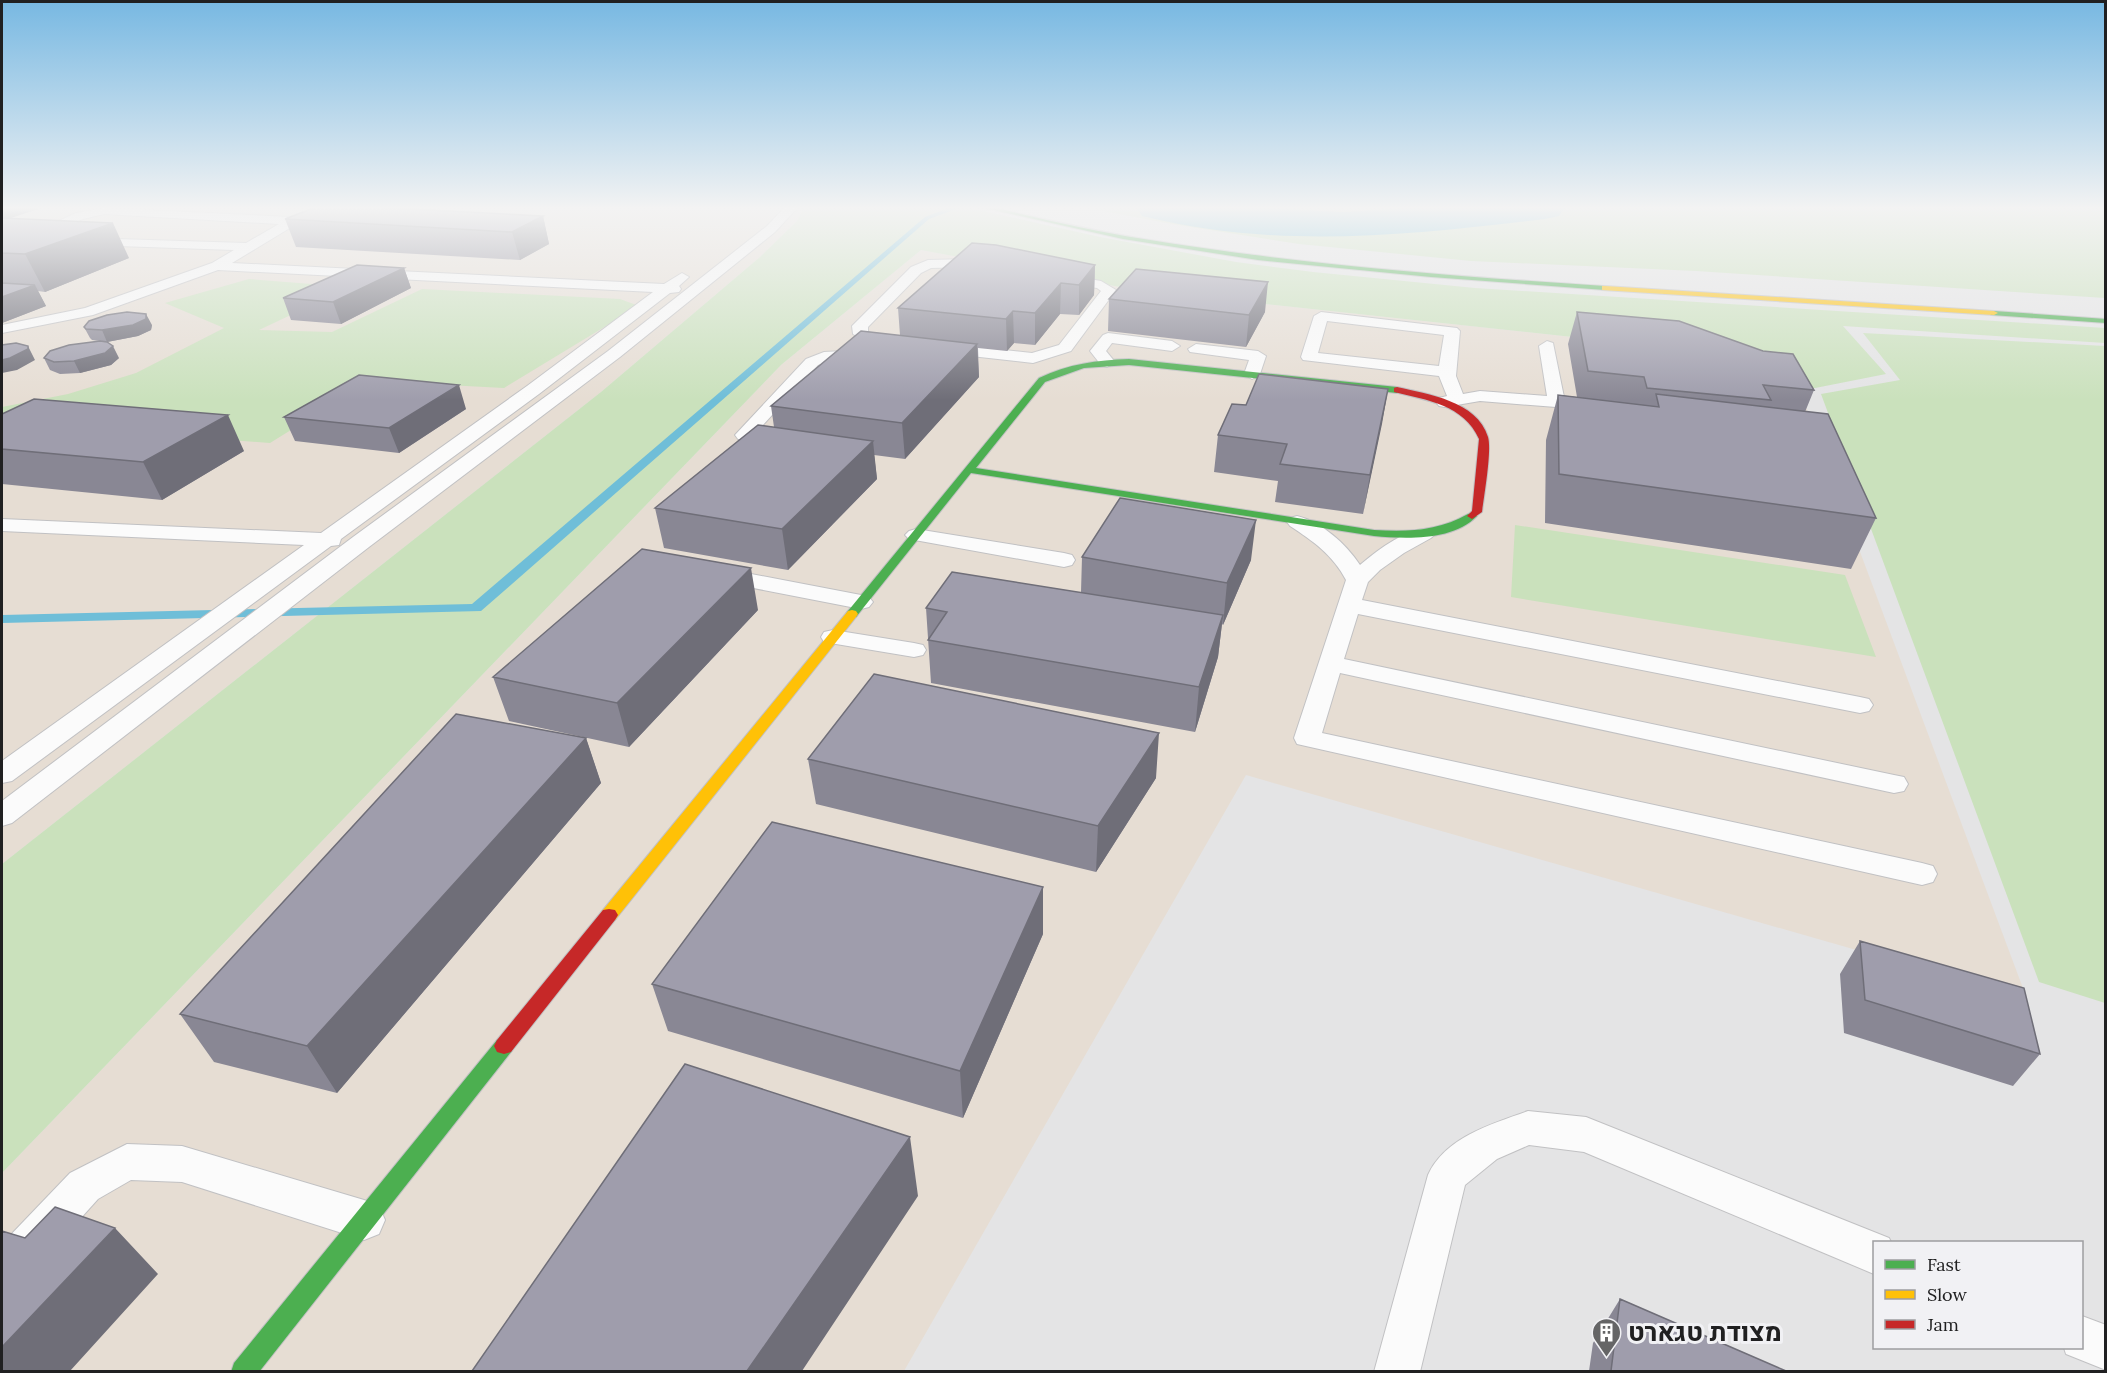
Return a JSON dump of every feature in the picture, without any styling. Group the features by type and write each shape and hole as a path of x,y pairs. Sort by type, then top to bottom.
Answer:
{"street":[{"path":"1374,271 2106,321"},
{"path":"243,1371 861,602 1042,380 1066,368 1107,362 1153,364 1398,390 1452,401 1481,428 1484,439 1477,512 1465,522 1449,530 1424,534 1382,535 969,470"}],"lane":[{"path":"2,329 88,312 203,271"},
{"path":"321,271 693,290"},
{"path":"2,774 533,390 689,271"},
{"path":"2,816 361,542 614,354 717,271"},
{"path":"915,271 860,326 861,334 872,340 1033,358 1066,368"},
{"path":"1018,271 1101,285 1109,290 1065,348 1033,358"},
{"path":"1448,372 1308,357 1319,341 1321,316 1452,331 1444,354 1448,372 1447,381 1452,401 1491,396 1556,402 1547,346"},
{"path":"1107,362 1098,351 1108,338 1172,346"},
{"path":"1196,349 1258,356 1252,374"},
{"path":"744,435 812,362 824,357 861,354 990,370"},
{"path":"1024,374 1048,376"},
{"path":"1297,522 1338,550 1349,562 1353,592"},
{"path":"2,525 361,542"},
{"path":"1424,534 1393,549 1370,566 1353,592 1307,738 1922,874"},
{"path":"916,535 1064,560"},
{"path":"704,572 861,602"},
{"path":"1353,592 1860,705"},
{"path":"833,637 914,650"},
{"path":"1331,664 1893,784"},
{"path":"1397,1371 1448,1174 1483,1146 1528,1128 1586,1135 1873,1252"},
{"path":"2,1274 84,1186 127,1162 182,1164 364,1220"},
{"path":"2083,1338 2106,1348"}],"shaded area":[{"path":"2,271 743,271 601,392 2,864"},
{"path":"895,271 1034,271 1136,290 1665,347 1800,391 2027,999 1246,775 904,1371 2,1371 2,1173 781,365"}],"green space":[{"path":"743,271 895,271 781,365 2,1173 2,864 601,392"},
{"path":"1034,271 1306,271 1475,288 2105,328 2105,343 1843,326 1886,374 1800,391 1665,347 1136,290"},
{"path":"1697,271 2105,271 2105,298"},
{"path":"249,279 350,287 259,330 332,332 422,289 620,299 639,306 504,388 370,381 270,443 2,423 2,407 68,394 136,373 224,328 165,303"},
{"path":"1863,333 2105,346 2105,1003 2039,982 1821,394 1900,380"},
{"path":"1515,525 1845,575 1876,657 1511,597"}],"building":[{"path":"343,271 398,271 333,302 283,298"},
{"path":"940,271 1090,271 1079,285 1061,283 1035,313 1013,311 1006,319 898,308"},
{"path":"1134,271 1157,271 1268,282 1249,315 1109,299"},
{"path":"2,283 35,285 2,297"},
{"path":"127,312 146,314 146,319 133,325 102,330 84,327 89,321"},
{"path":"1577,312 1679,321 1763,351 1793,354 1814,390 1763,385 1771,400 1647,388 1644,377 1588,371"},
{"path":"861,331 977,344 902,423 771,406"},
{"path":"100,341 113,346 105,353 74,361 54,362 44,358 50,351 69,345"},
{"path":"16,343 28,346 28,349 2,360 2,345"},
{"path":"1259,374 1388,389 1370,475 1280,464 1287,444 1218,435 1232,404 1246,405"},
{"path":"359,375 459,385 389,428 284,417"},
{"path":"1656,394 1828,414 1876,518 1559,474 1558,395 1659,407"},
{"path":"34,399 228,415 143,462 2,449 2,414"},
{"path":"758,425 873,441 782,529 655,508"},
{"path":"1120,498 1256,520 1227,583 1082,557"},
{"path":"642,549 751,568 617,703 493,677"},
{"path":"952,572 1223,615 1199,687 928,640 947,612 926,608"},
{"path":"874,674 1159,733 1098,826 808,759"},
{"path":"456,714 586,738 307,1046 180,1014"},
{"path":"772,822 1043,887 960,1071 652,984"},
{"path":"1860,941 2024,988 2040,1054 1865,1000"},
{"path":"685,1064 910,1137 747,1371 472,1371"},
{"path":"55,1207 115,1228 2,1347 2,1231 25,1238"},
{"path":"1620,1299 1786,1371 1611,1371"}],"waterway":[{"path":"2,619 476,608 866,271"}],"traffic: fast":[{"path":"1390,271 1605,288"},
{"path":"1994,313 2106,321"},
{"path":"852,614 1042,380 1053,375 1084,365 1129,362 1397,390"},
{"path":"969,470 1374,533 1400,534 1437,531 1461,523 1472,516"},
{"path":"243,1372 504,1046"}],"traffic: slow":[{"path":"1605,288 1994,313"},
{"path":"609,915 852,614"}],"traffic: jam":[{"path":"1397,390 1448,404 1471,418 1479,427 1484,439 1477,512 1472,516"},
{"path":"504,1046 609,915"}],"place":[{"name":"מצודת טגארט","path":"1607,1358"}]}
